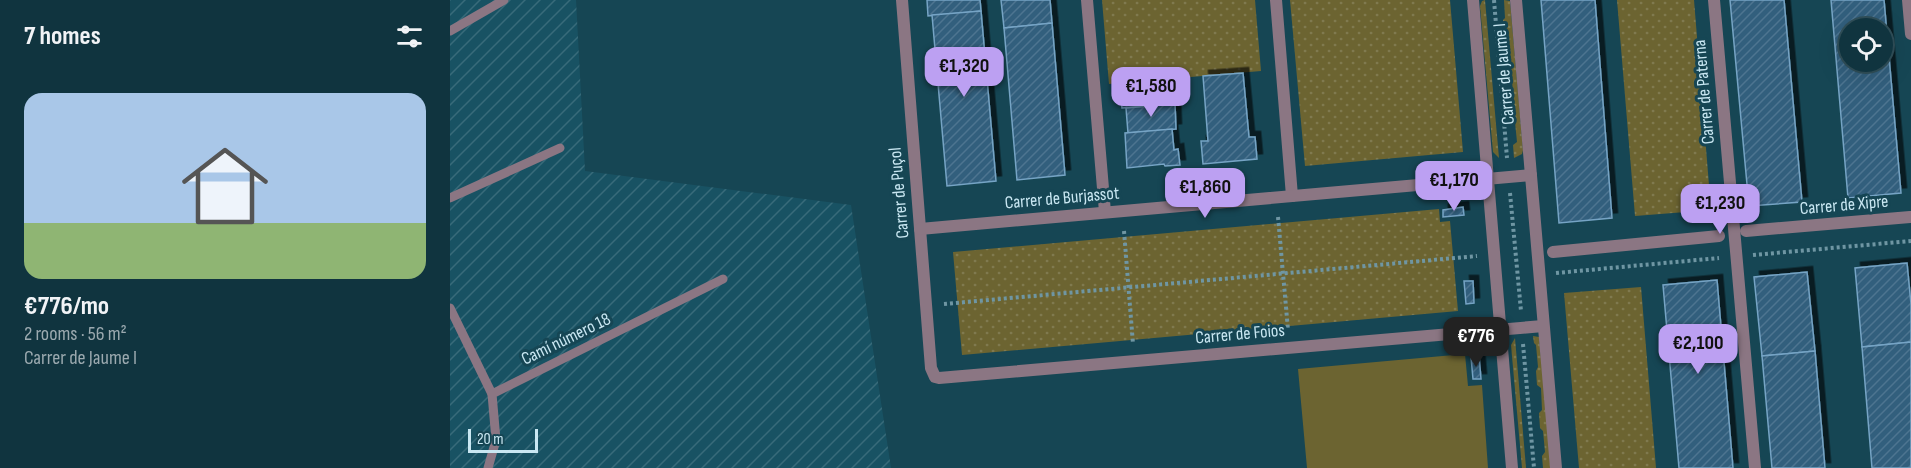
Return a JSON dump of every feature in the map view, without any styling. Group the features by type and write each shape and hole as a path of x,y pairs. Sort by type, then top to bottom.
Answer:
{"street":[{"name":"Carrer de Puçol","path":"902,0 931,368 935,377 939,378"},
{"path":"1087,0 1105,212"},
{"path":"1276,0 1292,196"},
{"name":"Carrer de Jaume I","path":"1473,0 1512,468"},
{"name":"Carrer de Jaume I","path":"1516,0 1556,468"},
{"name":"Carrer de Paterna","path":"1714,0 1755,468"},
{"path":"1908,0 1911,34"},
{"name":"Carrer de Burjassot","path":"920,229 1531,176"},
{"name":"Carrer de Xipre","path":"1746,231 1910,217"},
{"path":"1553,252 1719,236"},
{"name":"Carrer de Foios","path":"939,378 1544,326"}],"lane":[{"path":"450,31 504,0"},
{"path":"450,198 560,148"},
{"name":"Camí número 18","path":"492,394 723,279"},
{"path":"450,308 492,394 496,440 488,468"}],"path":[{"path":"1494,0 1507,158"},
{"path":"1510,189 1521,320"},
{"path":"1278,217 1288,330"},
{"path":"1124,231 1133,344"},
{"path":"1748,255 1911,241"},
{"path":"943,304 1478,256"},
{"path":"1555,273 1721,258"},
{"path":"1523,337 1534,468"}],"shaded area":[{"path":"450,0 576,0 585,171 851,205 891,468 450,468"},
{"path":"1102,0 1255,0 1261,71 1109,84"},
{"path":"1290,0 1450,0 1463,152 1305,166"},
{"path":"1485,0 1499,158 1493,152 1480,6"},
{"path":"1504,0 1510,1 1523,150 1522,154 1514,158 1513,145 1517,142 1510,105 1514,102 1512,81 1508,78 1507,64 1510,61 1508,38 1504,35"},
{"path":"1617,0 1694,0 1711,210 1635,216"},
{"path":"1439,209 1440,222 1450,221 1458,311 962,355 953,252"},
{"path":"1641,287 1656,468 1579,468 1564,293"},
{"path":"1533,336 1539,337 1552,468 1543,468 1542,456 1545,452 1539,413 1542,410 1541,388 1537,385 1538,367"},
{"path":"1515,338 1526,468 1522,468 1511,345"},
{"path":"1465,354 1468,386 1482,385 1488,468 1307,468 1298,369"}],"building":[{"path":"927,0 980,0 981,11 928,16"},
{"path":"1001,0 1050,0 1052,23 1004,28"},
{"path":"1541,0 1595,0 1612,218 1559,223"},
{"path":"1730,0 1784,0 1802,202 1749,206"},
{"path":"1831,0 1884,0 1886,18 1839,18 1839,72 1890,72 1901,193 1848,198"},
{"path":"981,11 996,181 947,186 932,15"},
{"path":"1052,23 1065,175 1017,180 1004,28"},
{"path":"1243,73 1249,137 1255,137 1257,159 1203,164 1201,141 1208,141 1203,76"},
{"path":"1174,79 1176,104 1122,108 1119,83"},
{"path":"1175,104 1176,129 1128,133 1126,108"},
{"path":"1172,129 1174,150 1178,149 1180,165 1165,166 1164,164 1127,168 1125,133"},
{"path":"1463,207 1464,215 1443,217 1443,210"},
{"path":"1907,263 1911,304 1911,342 1862,347 1855,268"},
{"path":"1807,272 1815,351 1762,356 1754,277"},
{"path":"1717,280 1733,468 1679,468 1663,285"},
{"path":"1464,281 1473,281 1474,303 1466,304"},
{"path":"1911,342 1911,468 1872,468 1862,347"},
{"path":"1815,351 1825,468 1772,468 1762,356"},
{"path":"1479,356 1481,379 1473,379 1471,357"}]}
